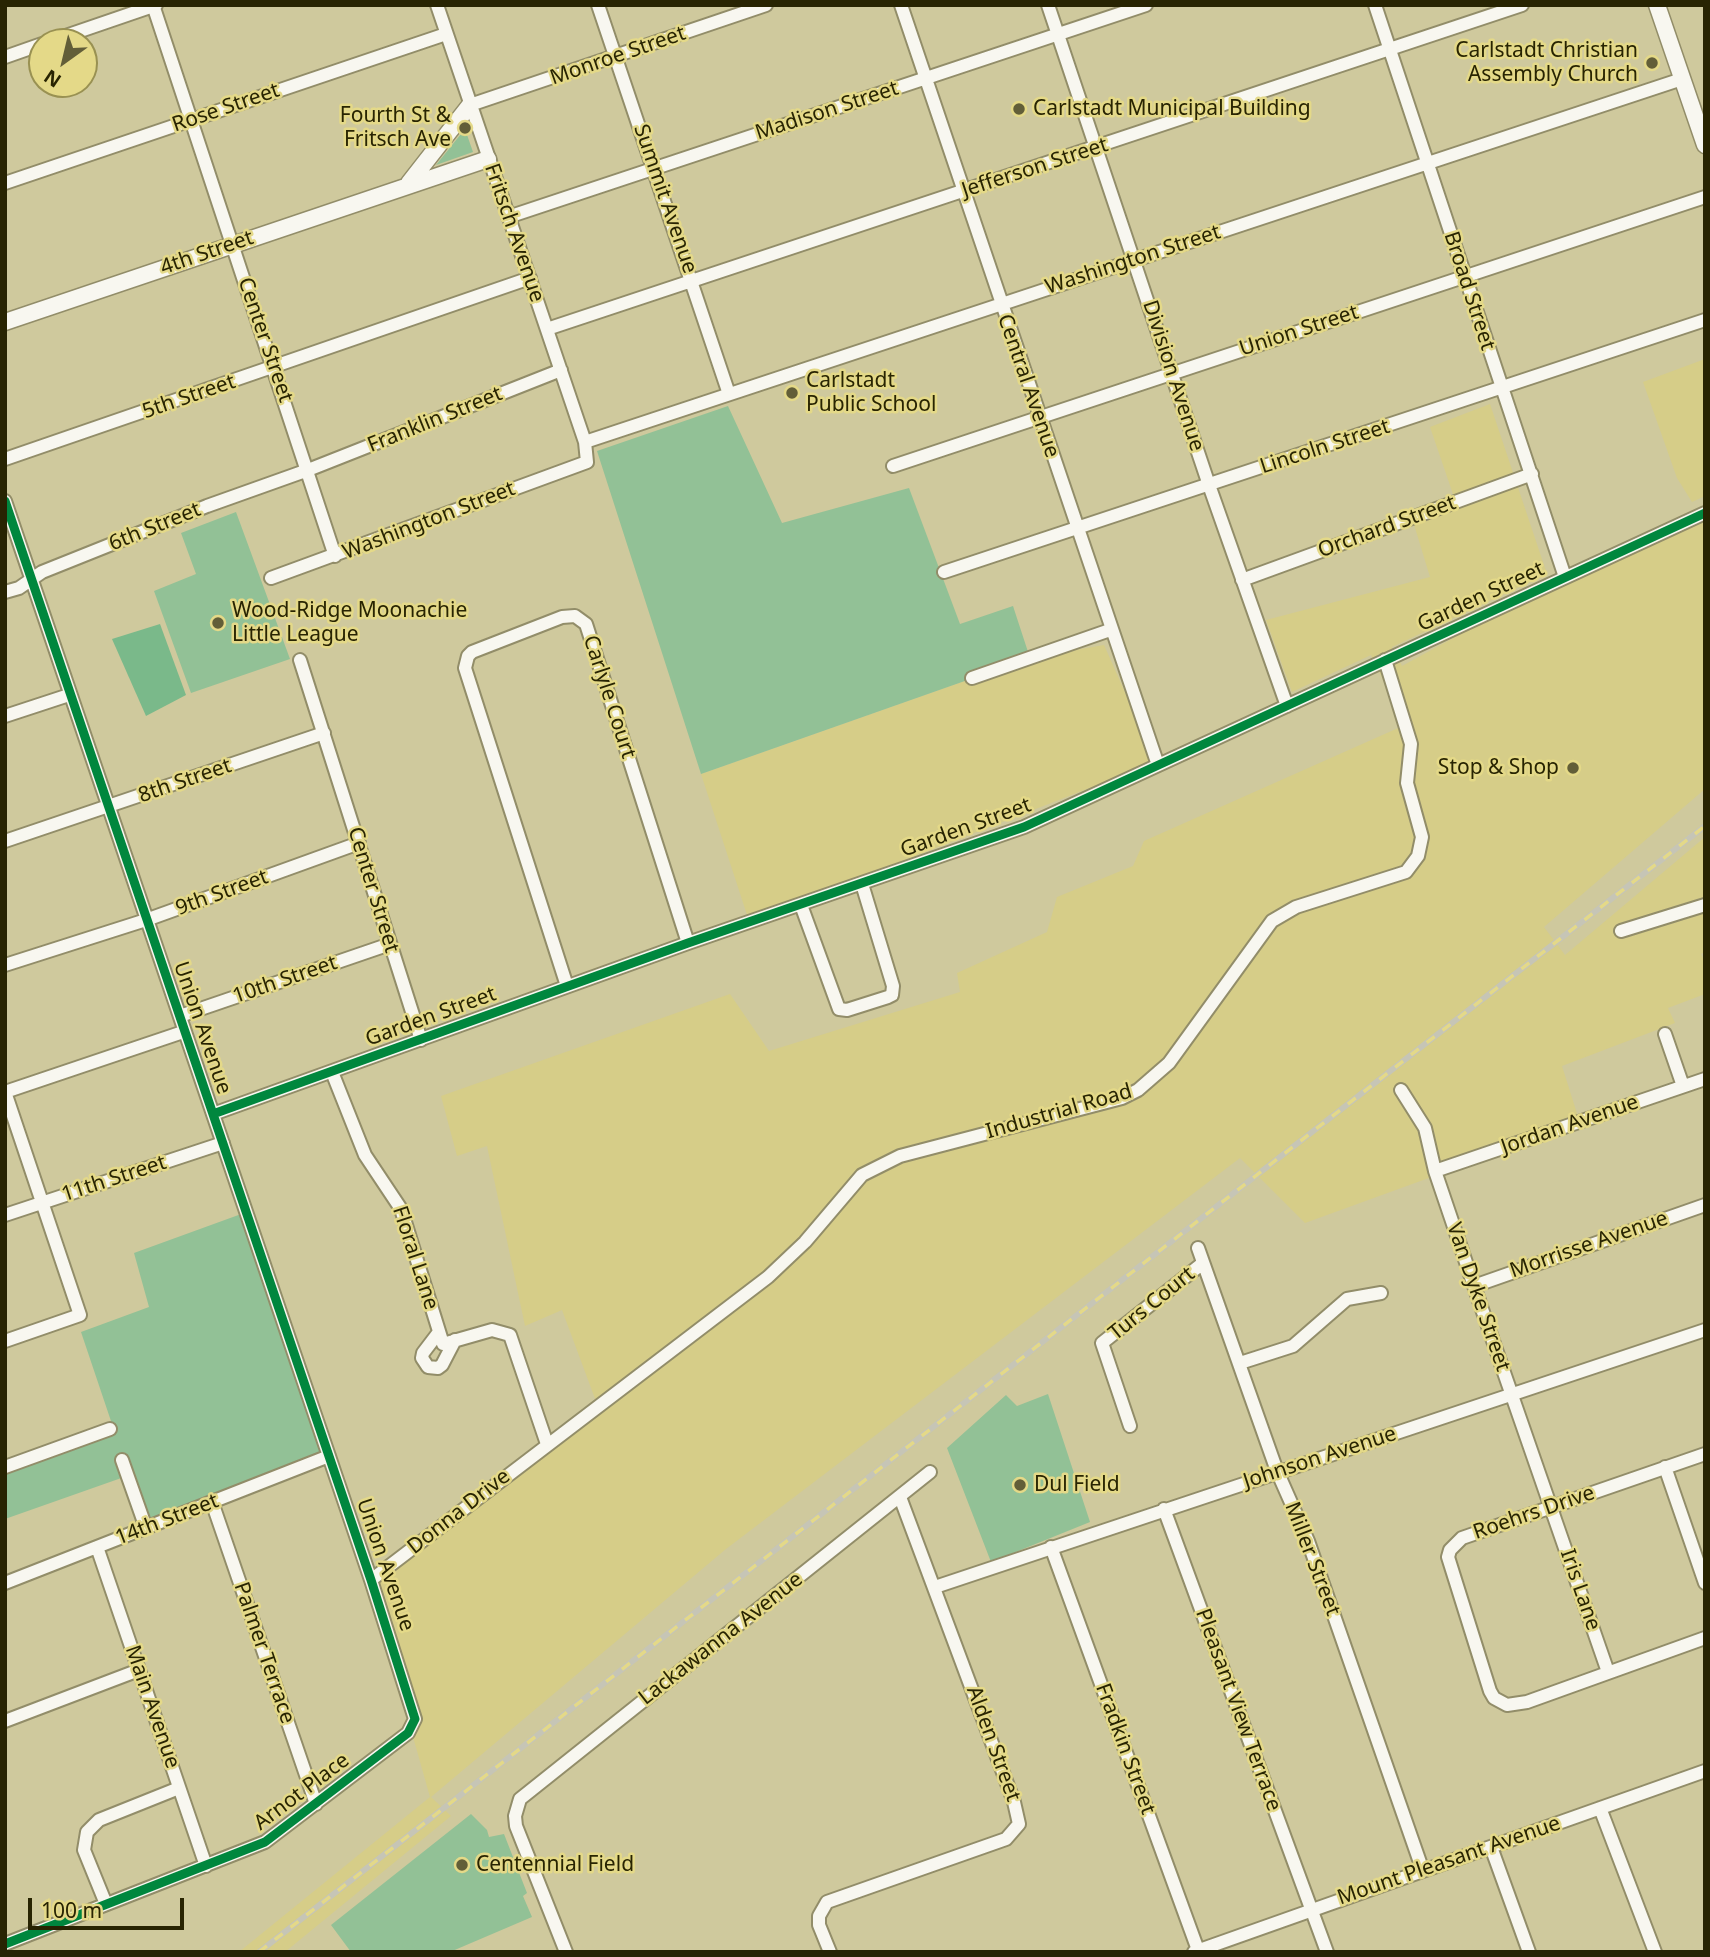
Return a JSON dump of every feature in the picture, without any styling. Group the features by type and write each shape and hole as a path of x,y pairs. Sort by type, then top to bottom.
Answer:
{"street":[{"name":"Fritsch Avenue","path":"437,5 585,442 587,462"},
{"name":"Summit Avenue","path":"598,5 729,394"},
{"name":"Monroe Street","path":"470,105 766,5"},
{"name":"Central Avenue","path":"901,5 1110,630 1158,765"},
{"name":"Division Avenue","path":"1048,5 1209,485 1287,706"},
{"name":"Madison Street","path":"508,217 1146,5"},
{"name":"Broad Street","path":"1374,5 1565,577"},
{"name":"Jefferson Street","path":"547,329 1522,5"},
{"path":"1657,5 1705,145"},
{"path":"89,28 154,6"},
{"name":"Center Street","path":"154,6 335,556"},
{"name":"Rose Street","path":"5,183 446,34"},
{"path":"5,57 28,49"},
{"name":"Washington Street","path":"585,442 1682,79"},
{"path":"408,185 470,105"},
{"name":"4th Street","path":"5,322 488,159"},
{"name":"Union Street","path":"893,466 1705,197"},
{"name":"5th Street","path":"5,460 530,278"},
{"name":"Lincoln Street","path":"944,572 1501,390 1705,320"},
{"name":"Franklin Street","path":"308,470 561,370"},
{"name":"Washington Street","path":"271,578 587,462"},
{"name":"6th Street","path":"5,592 31,580 41,572 227,498 308,470"},
{"name":"Orchard Street","path":"1242,580 1532,474"},
{"name":"Union Avenue","path":"5,501 415,1711 413,1726"},
{"name":"Garden Street","path":"214,1114 688,943 1024,827 1705,513"},
{"name":"Carlyle Court","path":"567,986 465,668 472,652 562,617 575,616 586,624 688,943"},
{"path":"972,678 1110,630"},
{"name":"Center Street","path":"300,660 421,1040"},
{"name":"Industrial Road","path":"547,1444 768,1277 805,1242 862,1175 900,1156 1122,1098 1138,1090 1169,1063 1272,920 1297,906 1406,872 1419,856 1422,837 1407,783 1411,744 1385,660"},
{"path":"5,716 69,695"},
{"name":"8th Street","path":"5,841 324,733"},
{"name":"9th Street","path":"5,965 146,920 359,843"},
{"path":"801,905 839,1009 847,1010 888,998 892,995 893,986 862,884"},
{"path":"1621,931 1705,905"},
{"name":"10th Street","path":"180,1017 390,944"},
{"path":"5,1341 80,1315 5,1092 183,1032"},
{"path":"1665,1034 1683,1086"},
{"name":"Floral Lane","path":"332,1072 365,1155 401,1209 443,1343 455,1340"},
{"name":"Jordan Avenue","path":"1435,1171 1705,1079"},
{"name":"Van Dyke Street","path":"1401,1090 1425,1128 1435,1171 1552,1507"},
{"name":"11th Street","path":"5,1216 223,1143"},
{"name":"Morrisse Avenue","path":"1474,1286 1705,1205"},
{"name":"Miller Street","path":"1198,1248 1278,1471 1308,1541 1423,1871"},
{"name":"Turs Court","path":"1130,1426 1102,1343 1203,1263"},
{"path":"1240,1363 1293,1346 1347,1299 1381,1293"},
{"path":"455,1340 492,1330 510,1335 547,1444"},
{"name":"Johnson Avenue","path":"935,1587 1705,1330"},
{"name":"Floral Lane","path":"439,1332 423,1353 422,1358 428,1367 438,1368 442,1365 455,1340"},
{"path":"5,1467 110,1429"},
{"name":"Donna Drive","path":"371,1580 547,1444"},
{"name":"Roehrs Drive","path":"1705,1454 1462,1538 1450,1550 1448,1565 1490,1691 1500,1703 1515,1706 1705,1638"},
{"name":"14th Street","path":"5,1583 329,1456"},
{"path":"122,1460 146,1528"},
{"path":"1665,1467 1705,1583"},
{"name":"Lackawanna Avenue","path":"566,1952 516,1826 516,1808 526,1792 930,1472"},
{"name":"Alden Street","path":"830,1952 819,1916 827,1902 1006,1839 1019,1824 1019,1816 900,1497"},
{"name":"Palmer Terrace","path":"212,1502 316,1804"},
{"name":"Iris Lane","path":"1552,1507 1608,1672"},
{"name":"Pleasant View Terrace","path":"1164,1509 1327,1952"},
{"name":"Main Avenue","path":"97,1548 206,1867"},
{"name":"Fradkin Street","path":"1051,1548 1196,1951"},
{"path":"5,1721 139,1670"},
{"name":"Arnot Place","path":"5,1944 265,1842 413,1726"},
{"name":"Mount Pleasant Avenue","path":"1196,1951 1705,1771"},
{"path":"106,1904 84,1850 87,1832 99,1820 179,1788"},
{"path":"1600,1808 1655,1952"},
{"path":"1490,1847 1529,1952"}],"shaded area":[{"path":"1705,359 1705,496 1692,502 1677,478 1643,382"},
{"path":"1490,404 1547,574 1392,647 1402,666 1565,577 1705,513 1705,789 1544,927 1565,955 1705,837 1705,952 1701,954 1705,962 1705,994 1668,1008 1675,1023 1562,1066 1580,1123 1305,1223 1240,1158 726,1549 431,1797 451,1816 285,1952 239,1952 430,1797 369,1581 597,1404 562,1310 525,1326 487,1146 457,1156 441,1096 730,994 769,1051 960,992 957,973 1047,932 1057,897 1133,866 1144,841 1405,725 1371,655 1292,692 1266,620 1430,577 1412,518 1455,500 1430,427"},
{"path":"1104,645 1156,762 749,921 701,774 1030,658"}],"green space":[{"path":"465,129 473,152 436,165"},
{"path":"728,406 782,523 909,488 960,624 1013,606 1030,658 701,774 597,451"},
{"path":"236,512 290,659 191,693 154,591 196,574 181,533"},
{"path":"160,624 186,695 146,716 112,639"},
{"path":"244,1213 327,1461 142,1529 127,1476 5,1519 5,1466 114,1430 81,1332 149,1307 134,1253"},
{"name":"Dul Field","path":"1048,1394 1090,1522 991,1562 947,1448 1006,1395 1017,1406"},
{"name":"Centennial Field","path":"471,1814 487,1830 489,1837 504,1834 527,1893 523,1896 532,1917 450,1952 351,1952 331,1925"}],"railway":[{"path":"259,1952 1705,826"}],"cycle path":[{"path":"5,501 371,1580 415,1719 408,1733 265,1842 5,1944"},
{"path":"213,1114 688,943 1024,827 1705,513"}],"place":[{"name":"Carlstadt Christian Assembly Church","path":"1652,63"},
{"name":"Carlstadt Municipal Building","path":"1019,109"},
{"name":"Fourth St & Fritsch Ave","path":"465,128"},
{"name":"Carlstadt Public School","path":"792,393"},
{"name":"Wood-Ridge Moonachie Little League","path":"218,623"},
{"name":"Stop & Shop","path":"1573,768"},
{"name":"Dul Field","path":"1020,1485"},
{"name":"Centennial Field","path":"462,1865"}]}
